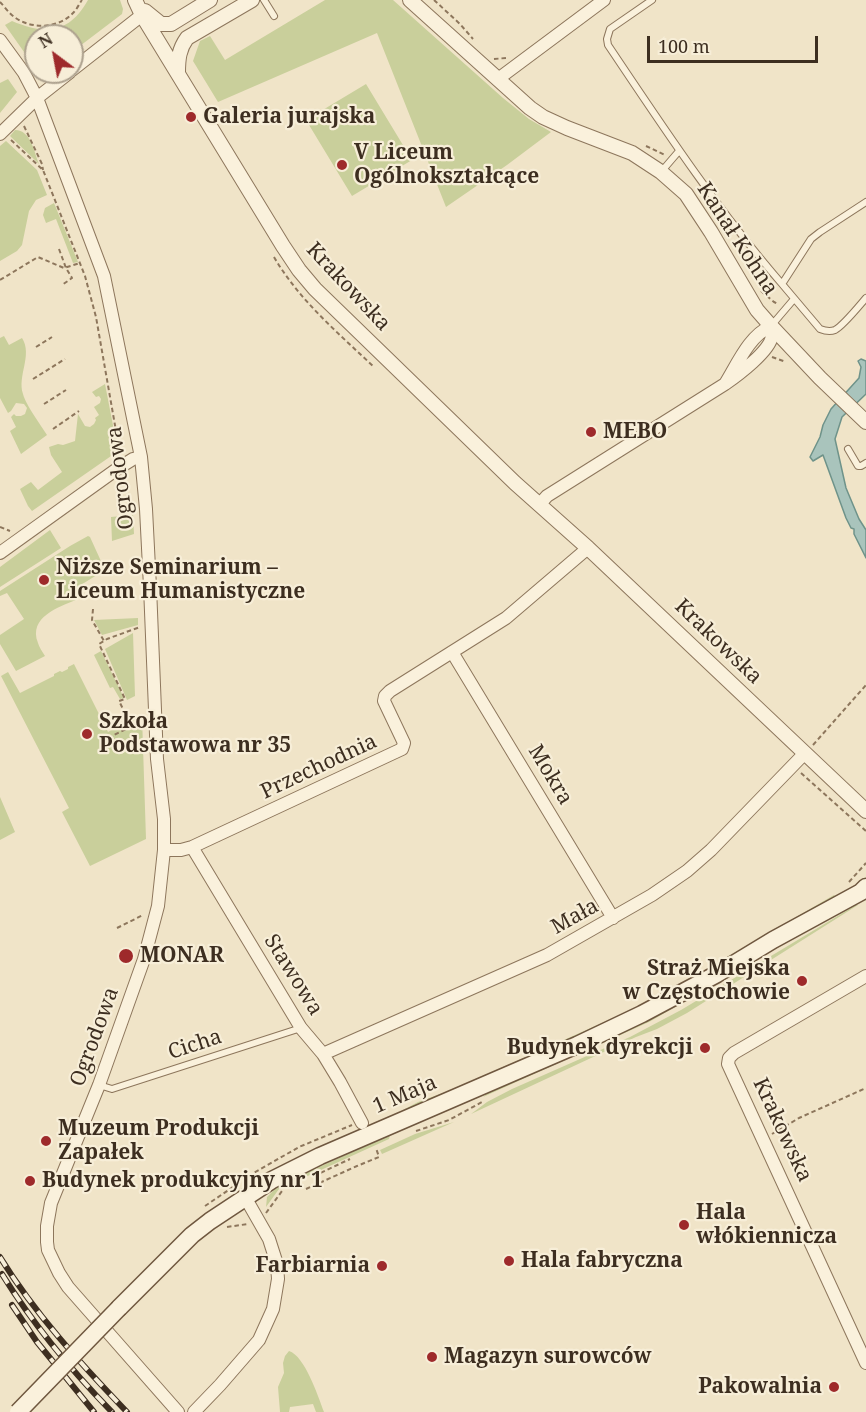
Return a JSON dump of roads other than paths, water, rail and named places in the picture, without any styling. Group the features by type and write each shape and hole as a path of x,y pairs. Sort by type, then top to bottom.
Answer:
{"main road":[{"name":"1 Maja","path":"18,1412 192,1235 272,1180 320,1156 577,1045 642,1014 717,974 859,889"}],"street":[{"path":"136,0 150,16 160,24 166,25 177,21 210,0"},
{"name":"Krakowska","path":"136,0 142,15 283,246 315,289 539,505 588,548 866,811"},
{"path":"178,73 178,59 187,38 252,0"},
{"name":"Kanał Kohna","path":"410,0 530,108 567,128 632,153 661,172 686,194 757,310 820,378 866,422"},
{"path":"498,79 604,0"},
{"path":"84,61 142,15"},
{"name":"Ogrodowa","path":"0,40 24,74 37,98 104,276 141,457 146,509 157,759 164,819 164,850 158,906 149,941 99,1085 51,1203 47,1226 48,1250 68,1287 178,1412"},
{"path":"3,135 37,98 55,84"},
{"path":"539,505 548,496 725,384 745,370 769,345 772,336 771,326 762,330 754,338 725,384"},
{"path":"0,553 117,469 141,457"},
{"name":"Przechodnia","path":"164,850 181,850 192,847 402,749 404,743 384,701 385,696 506,618 588,548"},
{"name":"Mokra","path":"452,652 614,918"},
{"name":"Mała","path":"323,1054 547,955 652,895 687,871 711,850 805,753"},
{"name":"Stawowa","path":"192,847 302,1028 323,1054 362,1123"},
{"name":"Krakowska","path":"866,976 734,1053 728,1064 866,1364"},
{"path":"194,1412 259,1340 273,1309 278,1280 277,1264 269,1239 245,1197"}],"lane":[{"path":"264,0 274,16"},
{"path":"652,0 610,29 607,39 679,150 755,253 820,329 833,331 839,327 866,298"},
{"path":"661,172 679,150"},
{"path":"782,284 811,239 866,202"},
{"path":"771,326 794,299"},
{"path":"848,449 858,466 866,463"},
{"name":"Cicha","path":"99,1085 112,1089 302,1028"}],"water":[{"path":"861,359 866,361 866,394 842,417 835,439 846,488 866,530 866,558 854,534 854,529 851,528 846,518 823,455 813,461 810,457 831,409 859,378 861,367 858,361"}],"railway":[{"path":"0,1257 43,1318 127,1412"},
{"path":"2,1274 26,1311 53,1346 112,1412"},
{"path":"12,1305 37,1342 94,1412"}],"place":[{"name":"Galeria jurajska","path":"191,117"},
{"name":"V Liceum Ogólnokształcące","path":"342,165"},
{"name":"MEBO","path":"591,432"},
{"name":"Niższe Seminarium – Liceum Humanistyczne","path":"44,580"},
{"name":"Szkoła Podstawowa nr 35","path":"87,734"},
{"name":"MONAR","path":"126,956"},
{"name":"Straż Miejska w Częstochowie","path":"802,981"},
{"name":"Budynek dyrekcji","path":"705,1048"},
{"name":"Muzeum Produkcji Zapałek","path":"46,1141"},
{"name":"Budynek produkcyjny nr 1","path":"30,1181"},
{"name":"Hala włókiennicza","path":"684,1225"},
{"name":"Hala fabryczna","path":"509,1261"},
{"name":"Farbiarnia","path":"382,1266"},
{"name":"Magazyn surowców","path":"432,1357"},
{"name":"Pakowalnia","path":"834,1387"}]}
